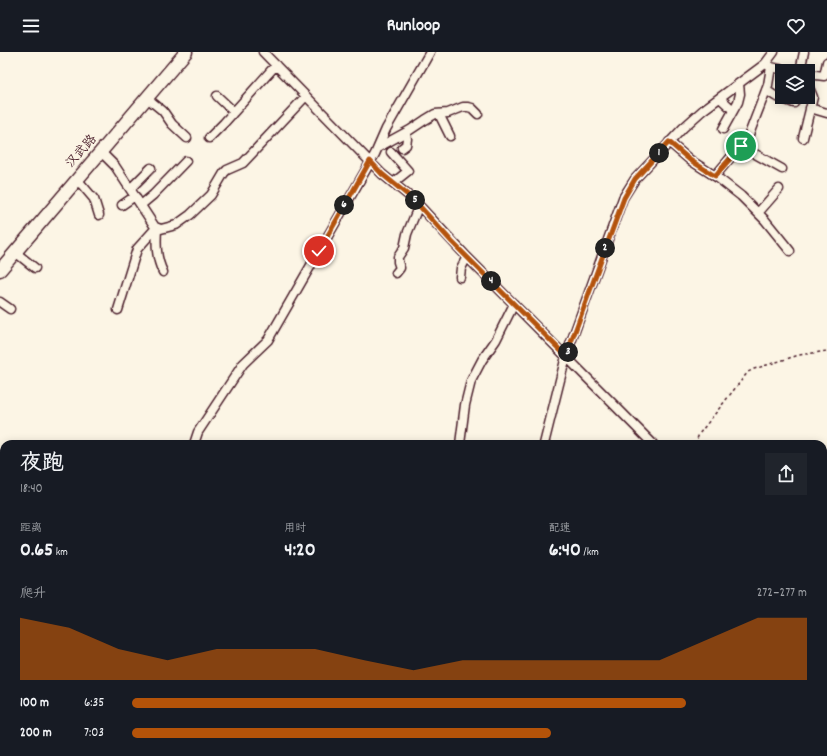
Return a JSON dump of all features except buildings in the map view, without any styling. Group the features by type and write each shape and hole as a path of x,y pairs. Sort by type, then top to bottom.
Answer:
{"main road":[{"name":"汉武路","path":"0,270 186,52"}],"street":[{"path":"263,52 370,161 419,205 467,257 649,440"},
{"path":"195,440 198,432 243,364 268,340 379,147 386,129 430,52"},
{"path":"715,176 748,137 766,90 768,66 774,52"},
{"path":"801,64 804,52"},
{"path":"815,75 824,76 827,62"},
{"path":"209,138 276,65"},
{"path":"545,440 566,356 624,198 635,179 669,142 703,110 739,84 768,66 775,68"},
{"path":"723,129 740,94 739,84"},
{"path":"766,90 775,96"},
{"path":"217,96 234,112"},
{"path":"118,310 137,249 157,228 176,225 212,196 227,170 243,163 306,96"},
{"path":"147,98 163,111 172,124 187,138"},
{"path":"720,98 733,110"},
{"path":"802,138 811,104"},
{"path":"379,147 406,133 431,116 448,113 463,107 472,108 478,114"},
{"path":"810,108 827,113"},
{"path":"439,114 450,136"},
{"path":"402,148 406,145 406,133"},
{"path":"669,142 690,160 728,184 758,213 790,251"},
{"path":"741,146 782,169"},
{"path":"101,152 115,166 157,228 157,258 163,272"},
{"path":"392,152 408,171 393,183"},
{"path":"141,205 153,195 186,161"},
{"path":"122,205 151,168"},
{"path":"77,180 94,199 99,215"},
{"path":"758,213 779,189"},
{"path":"396,273 400,268 398,257 404,248 406,234 419,205"},
{"path":"15,252 35,268"},
{"path":"460,277 461,268 467,257"},
{"path":"0,302 10,309"},
{"path":"461,440 465,405 471,381 482,360 496,340 514,304"}],"path":[{"path":"696,440 698,434 748,372 799,355 827,351"}],"route":[{"path":"319,251 370,161 382,174 414,200 452,242 566,356 624,198 635,179 669,142 690,160 715,176 741,146"}]}
